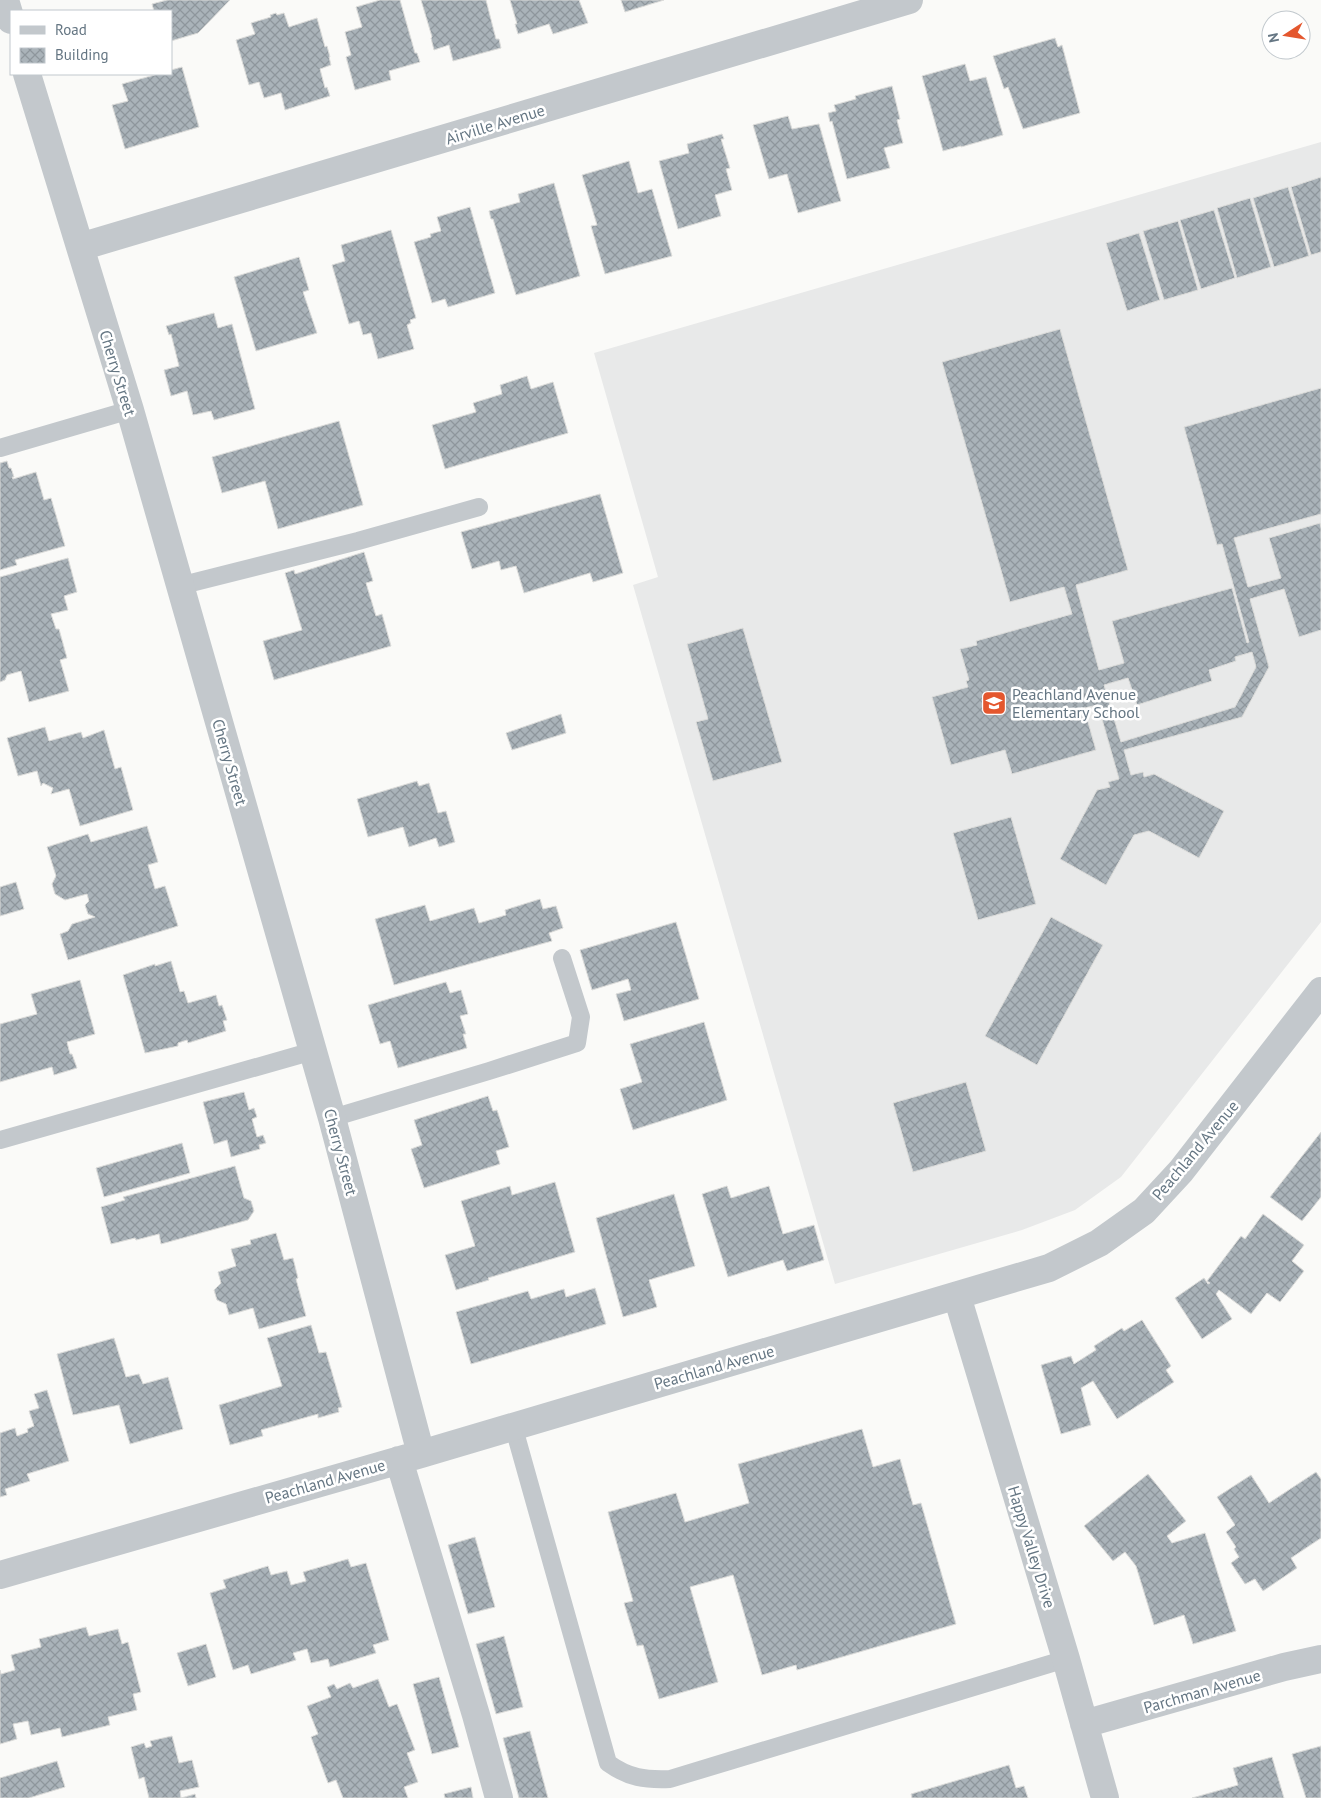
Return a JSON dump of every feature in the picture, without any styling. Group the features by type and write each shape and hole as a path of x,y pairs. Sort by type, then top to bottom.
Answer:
{"street":[{"path":"5,0 10,17"},
{"name":"Airville Avenue","path":"80,247 909,0"},
{"name":"Cherry Street","path":"28,75 130,410 332,1118 410,1457 498,1798"},
{"name":"Peachland Avenue","path":"0,1575 410,1457 1049,1268 1099,1244 1144,1211 1181,1171 1321,991"},
{"name":"Happy Valley Drive","path":"957,1296 1066,1660 1105,1798"},
{"name":"Parchman Avenue","path":"1084,1724 1321,1658"}],"lane":[{"path":"0,448 130,410"},
{"path":"179,586 358,541 479,507"},
{"path":"332,1118 489,1071 577,1042 581,1017 562,958"},
{"path":"0,1140 313,1052"},
{"path":"513,1425 608,1763 621,1772 650,1780 670,1779 1066,1660"}],"shaded area":[{"name":"Peachland Avenue Elementary School","path":"1321,142 1321,922 1121,1177 1075,1210 1022,1230 835,1284 633,585 658,577 594,353"}],"building":[{"path":"167,0 230,0 198,33 172,41 172,10 154,10 152,4"},
{"path":"380,0 400,0 415,53 417,53 420,62 389,71 391,80 355,90 346,57 351,55 345,32 362,27 356,7"},
{"path":"421,0 486,0 496,39 499,39 501,48 453,61 449,45 434,50"},
{"path":"510,0 579,0 588,23 553,34 549,24 518,34"},
{"path":"621,0 664,0 625,12"},
{"path":"276,13 277,15 284,13 289,27 317,18 325,47 327,46 330,57 331,65 320,69 325,88 327,87 330,96 285,110 281,93 264,98 259,82 249,85 236,40 255,34 251,23 271,17 270,15"},
{"path":"1055,38 1058,47 1062,45 1080,113 1023,129 1008,87 1004,89 993,56"},
{"path":"965,64 970,81 986,77 1003,135 943,151 922,76"},
{"path":"182,67 199,127 125,149 112,105 128,101 122,84 154,75 172,75 172,70"},
{"path":"892,86 900,119 897,120 903,143 884,148 890,168 847,179 832,121 830,122 828,113 836,111 834,105 856,99 855,96"},
{"path":"788,116 792,129 819,124 841,201 798,213 787,174 769,179 753,125"},
{"path":"722,134 724,139 721,139 730,168 726,169 732,190 715,195 721,216 678,229 659,161 689,153 687,144"},
{"path":"629,161 638,193 652,189 672,256 605,274 591,226 597,225 582,175"},
{"path":"1321,177 1321,252 1311,255 1291,187"},
{"path":"554,183 580,276 516,295 489,211 520,202 518,194"},
{"path":"1288,187 1309,256 1274,267 1253,198"},
{"path":"1250,198 1271,267 1237,278 1217,208"},
{"path":"470,207 495,293 448,307 445,299 432,303 414,242 431,237 430,234 441,231 437,217"},
{"path":"1214,210 1235,278 1201,289 1180,220"},
{"path":"1178,221 1198,290 1164,300 1143,231"},
{"path":"391,230 416,318 410,320 411,323 407,325 414,349 378,359 371,333 363,335 359,321 349,324 332,265 345,261 341,245"},
{"path":"1139,233 1160,300 1127,311 1106,243"},
{"path":"299,257 309,290 303,292 317,333 256,351 234,277"},
{"path":"214,313 218,328 232,324 255,409 214,420 211,411 193,415 187,391 171,396 164,370 179,366 171,334 169,335 166,326"},
{"path":"1060,329 1128,570 1076,585 1099,670 1124,663 1112,621 1232,588 1247,643 1249,642 1222,544 1217,545 1184,427 1321,388 1321,514 1234,538 1248,587 1281,578 1269,538 1320,523 1321,630 1299,637 1284,589 1250,599 1269,667 1242,717 1124,750 1131,775 1143,772 1144,777 1154,774 1224,811 1199,858 1149,831 1134,835 1106,885 1060,859 1097,790 1110,787 1108,782 1119,779 1098,705 1084,708 1096,750 1012,774 1005,750 951,765 932,697 968,687 966,681 969,680 960,649 977,645 976,641 1072,614 1064,587 1010,602 942,362","holes":["1252,652 1256,667 1235,707 1121,742 1104,685 1128,678 1137,705 1212,681 1209,670 1236,661 1235,657"]},
{"path":"527,376 531,389 553,382 568,433 445,469 432,425 476,412 473,403 502,394 500,385"},
{"path":"339,421 363,505 278,529 265,481 222,493 212,457"},
{"path":"7,461 14,477 12,477 13,479 36,472 44,500 51,498 65,546 15,560 17,565 0,570 0,463"},
{"path":"600,494 623,573 593,582 590,573 524,593 516,566 501,570 499,561 472,569 461,532"},
{"path":"364,552 373,581 366,583 376,616 382,614 391,646 274,680 263,641 302,630 285,573 294,570 295,574"},
{"path":"68,558 77,592 64,596 68,610 51,614 56,629 59,629 67,658 60,660 69,691 29,702 21,671 7,675 5,680 0,682 0,577"},
{"path":"743,628 782,762 713,781 696,722 708,719 687,644"},
{"path":"561,714 566,733 512,750 506,733"},
{"path":"45,727 49,741 81,732 83,738 104,730 115,769 121,767 133,810 80,826 69,789 51,794 53,788 43,783 41,786 37,771 18,776 7,738"},
{"path":"417,781 419,786 429,783 438,813 446,811 455,842 439,847 436,838 409,847 403,827 368,837 357,799"},
{"path":"1011,817 1036,904 978,920 953,833"},
{"path":"147,826 158,862 148,865 155,889 165,886 178,926 68,960 60,934 68,931 72,924 95,917 88,914 85,905 89,901 87,894 65,900 55,894 52,884 56,876 47,847 88,834 91,842"},
{"path":"16,882 24,909 0,916 0,887"},
{"path":"540,899 543,909 556,906 563,928 549,933 552,941 394,985 375,919 425,905 430,921 474,908 479,923 506,915 505,910"},
{"path":"1051,917 1103,945 1037,1065 985,1036"},
{"path":"676,922 699,999 624,1021 616,994 631,990 628,979 592,990 580,950"},
{"path":"171,961 180,992 184,991 188,1003 216,995 219,1006 222,1005 227,1020 223,1021 226,1031 188,1043 187,1040 178,1043 178,1046 145,1053 123,975 155,964 155,966"},
{"path":"80,980 95,1034 67,1042 70,1054 72,1054 77,1068 54,1075 52,1067 0,1082 0,1024 37,1014 31,994"},
{"path":"446,982 450,993 461,990 468,1014 460,1016 466,1034 463,1034 467,1048 398,1068 390,1041 380,1044 368,1005"},
{"path":"704,1022 727,1100 633,1130 620,1089 642,1082 630,1044"},
{"path":"966,1082 986,1151 913,1172 893,1103"},
{"path":"244,1092 249,1110 254,1108 257,1117 252,1119 257,1137 263,1135 266,1143 259,1145 260,1149 231,1157 227,1140 214,1144 203,1102"},
{"path":"488,1096 493,1111 497,1110 509,1147 496,1151 500,1164 424,1188 411,1149 422,1145 414,1120"},
{"path":"1321,1132 1321,1197 1302,1221 1270,1197"},
{"path":"182,1143 190,1173 104,1197 96,1168"},
{"path":"235,1166 244,1198 251,1201 254,1211 248,1220 161,1244 159,1234 111,1244 101,1207 125,1200 123,1197"},
{"path":"555,1182 575,1252 488,1278 489,1280 456,1290 445,1255 475,1246 461,1201 510,1186 512,1195"},
{"path":"727,1186 731,1198 769,1186 783,1234 814,1225 824,1260 787,1271 783,1260 728,1277 702,1194"},
{"path":"674,1194 695,1266 649,1280 657,1307 623,1317 596,1218"},
{"path":"1263,1214 1304,1245 1292,1261 1304,1271 1280,1302 1267,1293 1251,1314 1219,1290 1216,1294 1232,1319 1202,1339 1175,1298 1204,1278 1208,1284 1210,1283 1207,1281 1241,1236 1245,1239"},
{"path":"276,1233 284,1260 293,1258 298,1278 296,1279 306,1316 259,1329 253,1308 229,1315 226,1304 217,1300 214,1290 221,1283 218,1272 236,1266 231,1249 251,1244 250,1240"},
{"path":"595,1288 606,1324 471,1364 456,1312 528,1291 531,1299 564,1289 566,1297"},
{"path":"1142,1320 1171,1366 1166,1370 1174,1382 1117,1419 1093,1381 1081,1388 1091,1425 1061,1434 1041,1365 1071,1356 1074,1364 1096,1350 1094,1346 1122,1328 1124,1331"},
{"path":"311,1325 319,1353 326,1352 342,1407 338,1408 339,1412 318,1418 318,1414 261,1430 263,1436 230,1445 219,1405 282,1386 267,1338"},
{"path":"114,1338 126,1377 139,1374 143,1384 168,1377 183,1429 130,1444 119,1405 73,1415 57,1354"},
{"path":"47,1390 69,1461 27,1474 30,1481 5,1489 7,1495 0,1497 0,1433 15,1428 17,1436 28,1432 27,1429 34,1426 29,1411 39,1408 34,1394"},
{"path":"862,1429 873,1467 900,1459 913,1505 921,1503 956,1624 797,1670 796,1665 762,1675 733,1575 690,1587 718,1682 659,1699 643,1645 637,1646 624,1603 633,1601 608,1512 676,1493 685,1522 749,1503 738,1464"},
{"path":"1316,1472 1321,1479 1321,1538 1291,1558 1297,1568 1263,1591 1255,1579 1245,1584 1231,1563 1239,1557 1234,1549 1236,1547 1226,1532 1235,1525 1217,1497 1251,1475 1269,1503"},
{"path":"1148,1474 1186,1521 1167,1536 1172,1543 1205,1533 1236,1631 1193,1644 1184,1615 1154,1625 1136,1566 1125,1552 1113,1561 1084,1526"},
{"path":"475,1537 495,1607 468,1614 448,1545"},
{"path":"348,1559 351,1567 366,1563 389,1640 373,1645 376,1653 330,1667 328,1659 311,1663 307,1649 293,1653 296,1660 251,1674 248,1665 233,1670 210,1593 226,1588 223,1580 268,1566 271,1575 287,1571 291,1585 306,1581 303,1572"},
{"path":"86,1627 89,1636 118,1629 122,1644 128,1642 141,1692 133,1694 137,1710 108,1717 110,1725 62,1737 60,1728 31,1735 28,1721 13,1724 17,1739 0,1744 0,1670 1,1674 15,1670 11,1655 41,1647 39,1639"},
{"path":"504,1636 523,1707 496,1714 476,1644"},
{"path":"206,1644 216,1677 188,1686 177,1653"},
{"path":"439,1677 459,1747 432,1754 413,1684"},
{"path":"378,1679 389,1707 397,1704 415,1750 407,1753 418,1782 404,1787 408,1798 343,1798 336,1780 328,1783 311,1737 318,1734 307,1706 331,1697 327,1687 334,1684 337,1689 350,1683 353,1688"},
{"path":"530,1731 548,1798 519,1798 503,1738"},
{"path":"172,1736 179,1763 192,1760 199,1787 180,1791 181,1798 149,1798 144,1777 139,1779 131,1747 144,1743 146,1748 152,1746 150,1741"},
{"path":"1321,1746 1321,1798 1306,1798 1292,1754"},
{"path":"1272,1757 1284,1798 1192,1798 1238,1785 1233,1768"},
{"path":"57,1761 65,1787 29,1798 0,1798 0,1778"},
{"path":"1009,1765 1016,1788 1024,1786 1028,1798 912,1798 911,1794"},
{"path":"471,1787 473,1798 445,1798 444,1794"},
{"path":"195,1794 196,1798 181,1798"}],"place":[{"name":"Peachland Avenue Elementary School","path":"994,703"}]}
